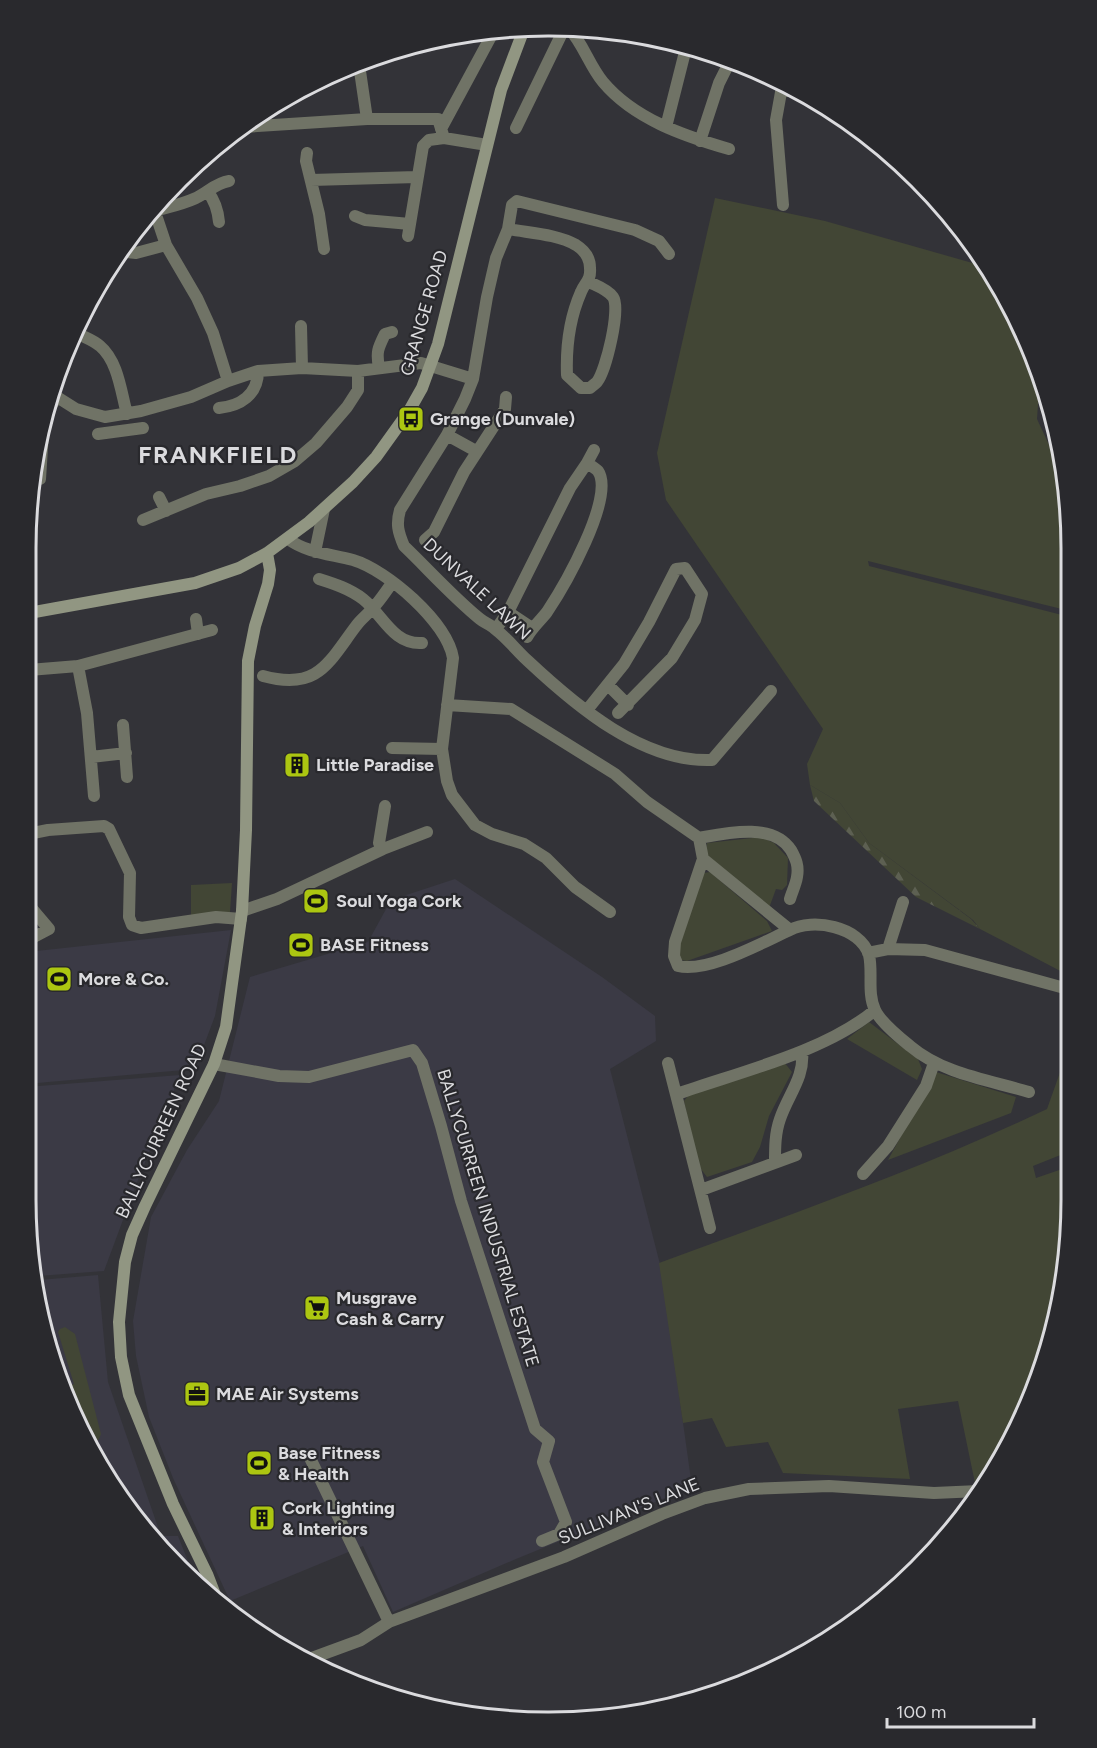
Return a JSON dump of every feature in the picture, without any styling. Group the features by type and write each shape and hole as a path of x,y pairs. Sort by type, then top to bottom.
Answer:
{"main road":[{"name":"GRANGE ROAD","path":"36,612 195,583 239,568 288,539 353,482 376,457 409,411 431,366 501,90 521,37"},
{"name":"BALLYCURREEN ROAD","path":"211,1585 173,1504 129,1395 121,1357 119,1322 125,1262 132,1235 214,1064 226,1027 241,915 246,831 248,661 255,626 268,584 270,570 267,553"}],"street":[{"path":"516,128 562,36"},
{"path":"577,37 602,81 623,102 666,127 700,141 729,149"},
{"path":"355,216 409,230 423,146 429,140 442,134 490,39"},
{"path":"666,127 684,54"},
{"path":"700,141 719,83 726,68"},
{"path":"360,72 368,119"},
{"path":"781,92 776,120 783,205"},
{"path":"259,126 368,119 438,119 442,134"},
{"path":"442,134 487,145"},
{"path":"307,153 306,161 311,180 325,213 324,249"},
{"path":"311,180 417,177"},
{"path":"166,207 183,204 208,192 216,185 229,181"},
{"path":"208,192 219,213 219,222"},
{"name":"DUNVALE LAWN","path":"669,254 659,241 635,230 517,201 512,205 508,229 496,258 487,297 472,379 447,435 400,510 397,519 398,532 404,546 481,620 496,629 562,693 648,748 670,756 696,761 712,760 771,691"},
{"path":"157,219 166,245 197,298 213,333 228,381"},
{"path":"508,229 575,244 586,252 590,267 589,282 581,290 572,325 567,360 567,375 581,388 590,388 598,381 613,332 616,309 613,297 605,289 589,282"},
{"path":"131,252 166,245"},
{"path":"301,326 302,368"},
{"path":"379,368 376,354 385,334 392,332"},
{"path":"83,336 102,348 109,358 130,413 139,429 98,434"},
{"path":"58,401 105,417 191,398 228,381 258,371 302,368 358,371 421,363 472,379"},
{"path":"219,408 232,406 245,400 255,387 258,371"},
{"path":"143,520 206,494 269,476 295,461 316,443 347,407 358,390 358,371"},
{"path":"425,540 434,532 476,451 505,409 506,397"},
{"path":"447,435 476,451"},
{"path":"496,629 508,612 570,488 594,450"},
{"path":"508,612 530,632 546,613 590,533 600,505 602,485 598,471 586,463"},
{"path":"159,497 166,511"},
{"path":"315,552 324,509"},
{"path":"288,539 300,548 354,561 370,568 413,600 441,629 452,651 442,749 447,781 452,795 475,825 492,834 524,844 546,858 576,887 610,912"},
{"path":"587,710 624,664 676,569 685,568 702,594 695,620 672,658 623,709 608,686"},
{"path":"319,579 348,590 362,599 391,630 406,642 422,643"},
{"path":"263,676 286,679 312,676 333,659 360,621 373,609 392,583"},
{"path":"196,619 198,634"},
{"path":"36,669 78,666 212,630"},
{"path":"78,666 87,713 94,796"},
{"path":"447,705 511,709 615,774 647,802 699,838 736,833 768,833 787,843 798,862 798,877 790,899"},
{"path":"123,726 128,777"},
{"path":"392,748 442,749"},
{"path":"91,757 126,753"},
{"path":"383,849 379,843 385,806"},
{"path":"36,832 104,826 110,829 130,873 129,917 132,925 141,928 241,915 329,873 427,832"},
{"path":"699,838 703,859 675,942 674,956 678,966 688,968 712,963 798,926 837,926 859,941 868,953 875,1010 908,1045 934,1063 1029,1092"},
{"path":"703,859 790,930"},
{"path":"888,949 903,902"},
{"path":"36,914 49,930 36,936"},
{"path":"868,953 888,949 925,950 1061,987"},
{"path":"677,1094 802,1051 858,1024 875,1010"},
{"name":"BALLYCURREEN INDUSTRIAL ESTATE","path":"214,1064 279,1076 309,1077 401,1051 413,1050 422,1063 468,1222 535,1429 549,1441 543,1462 566,1522 559,1534 542,1541"},
{"path":"775,1162 779,1120 801,1075 802,1051"},
{"path":"668,1063 710,1228"},
{"path":"863,1174 890,1143 926,1086 934,1063"},
{"path":"701,1190 796,1155"},
{"path":"311,1460 389,1622"},
{"name":"SULLIVAN'S LANE","path":"317,1656 361,1640 389,1622 564,1557 662,1514 705,1498 749,1489 829,1486 934,1493 970,1491"}],"shaded area":[{"path":"455,879 602,977 655,1016 656,1041 610,1069 662,1272 692,1487 393,1612 363,1546 231,1601 173,1478 149,1417 136,1356 133,1321 151,1217 187,1150 219,1101 250,977 368,942 391,900"},
{"path":"231,930 215,1016 195,1069 36,1083 36,951"},
{"path":"180,1075 104,1271 42,1276 37,1233 36,1086"},
{"path":"98,1275 108,1382 160,1533 122,1484 105,1456 75,1396 53,1332 42,1280"},
{"path":"162,1536 178,1536 190,1565"}],"green space":[{"path":"715,198 825,221 975,264 1008,322 1022,352 1038,398 1037,419 1051,449 1057,482 1060,515 1061,609 868,561 869,566 1061,615 1061,971 980,929 973,920 869,843 840,803 810,785 807,764 823,729 666,500 657,453"},
{"path":"810,785 840,803 869,843 971,919 980,929 916,897 814,801"},
{"path":"761,837 774,843 788,858 787,885 782,890 776,889 769,908 705,855 707,843"},
{"path":"710,872 767,921 772,931 687,961 681,960 677,952 703,873"},
{"path":"232,883 230,912 191,916 191,885"},
{"path":"869,1022 918,1059 922,1069 917,1080 847,1039"},
{"path":"784,1062 792,1072 769,1116 760,1147 752,1162 707,1177 697,1164 684,1101 690,1093"},
{"path":"1061,1070 1061,1155 1033,1166 1036,1178 1061,1169 1060,1233 1051,1299 1044,1332 1022,1396 976,1483 958,1401 898,1409 910,1479 783,1473 768,1442 726,1447 712,1418 683,1423 659,1263 952,1152 1047,1109"},
{"path":"936,1072 1016,1097 1011,1113 888,1160"},
{"path":"65,1327 75,1334 101,1434 97,1441 71,1385 74,1384 58,1332"}],"place":[{"name":"Grange (Dunvale)","path":"411,419"},
{"name":"Little Paradise","path":"297,765"},
{"name":"Soul Yoga Cork","path":"316,901"},
{"name":"BASE Fitness","path":"301,945"},
{"name":"More & Co.","path":"59,979"},
{"name":"Musgrave Cash & Carry","path":"317,1308"},
{"name":"MAE Air Systems","path":"197,1394"},
{"name":"Base Fitness & Health","path":"259,1463"},
{"name":"Cork Lighting & Interiors","path":"262,1518"}],"district":[{"name":"FRANKFIELD","path":"218,454"}]}
